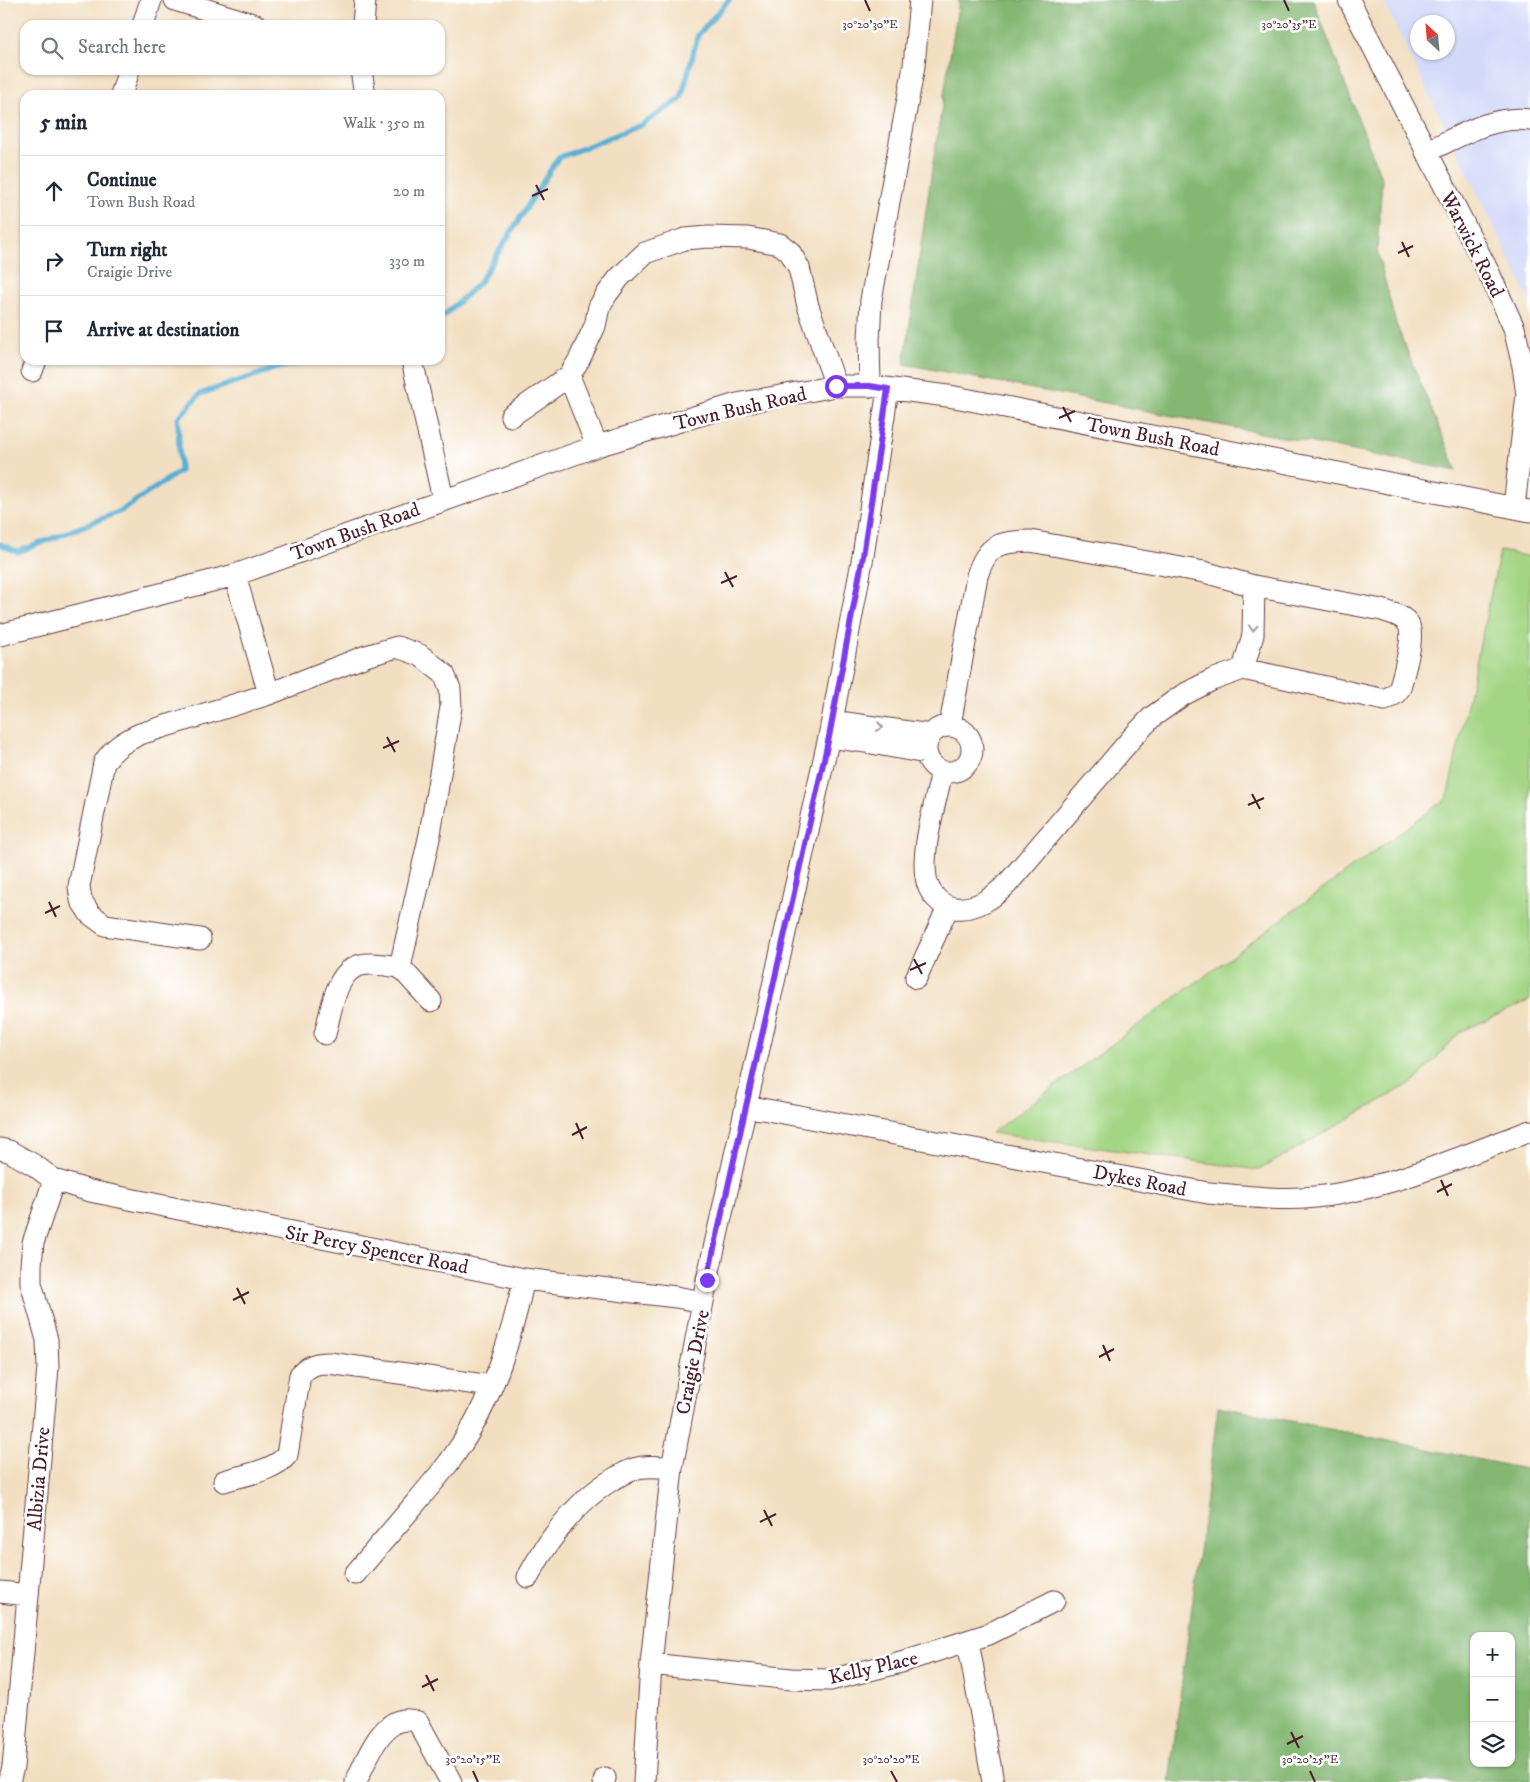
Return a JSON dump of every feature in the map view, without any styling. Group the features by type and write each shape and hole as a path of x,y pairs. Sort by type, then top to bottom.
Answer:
{"street":[{"path":"145,20 151,0"},
{"path":"175,0 240,20"},
{"path":"363,20 365,0"},
{"name":"Craigie Drive","path":"644,1782 651,1664 672,1468 707,1280 831,729 863,556 879,387 869,340 871,300 914,66 920,0"},
{"name":"Warwick Road","path":"1349,0 1489,273 1514,328 1523,366 1527,395 1522,509"},
{"path":"123,90 127,75"},
{"path":"362,75 364,90"},
{"path":"1426,152 1485,124 1500,120 1530,120"},
{"path":"512,416 569,376 595,326 599,308 619,278 645,253 685,239 708,237 748,238 780,244 790,252 799,268 808,306 836,386"},
{"path":"412,365 443,499"},
{"path":"569,376 597,446"},
{"name":"Town Bush Road","path":"0,635 235,574 597,446 737,404 836,386 879,387 955,397 1522,509"},
{"path":"942,772 925,861 926,878 934,896 948,907 972,907 994,898 1132,738 1152,717 1183,695 1212,680 1243,669 1386,700 1400,688 1411,631 1408,622 1401,617 1382,610 1254,586 1204,572 1030,541 1009,542 992,548 982,561 976,576 950,725"},
{"path":"235,574 269,694"},
{"path":"1243,669 1253,635 1254,586"},
{"path":"200,939 105,925 90,914 81,900 79,886 104,763 110,752 124,741 140,734 269,694 366,656 397,647 420,655 444,674 450,689 451,707 430,834 400,967"},
{"path":"950,725 961,728 967,734 972,746 972,754 969,762 963,767 956,771 942,772 929,761 928,744 937,729 950,725"},
{"path":"831,729 866,742 928,744"},
{"path":"916,978 948,907"},
{"path":"325,1034 339,984 346,972 360,965 378,964 400,967 431,1001"},
{"name":"Dykes Road","path":"746,1106 1208,1193 1283,1198 1314,1198 1346,1193 1418,1172 1530,1131"},
{"name":"Sir Percy Spencer Road","path":"0,1149 9,1151 34,1165 54,1180 90,1191 524,1279 676,1297 703,1302"},
{"name":"Albizia Drive","path":"9,1782 13,1767 48,1367 47,1340 31,1283 31,1265 33,1243 54,1180"},
{"path":"355,1574 457,1452 472,1427 499,1370 524,1279"},
{"path":"676,1297 694,1290 707,1280"},
{"path":"224,1481 274,1466 287,1455 300,1375 308,1366 329,1363 491,1386"},
{"path":"528,1577 572,1512 606,1484 633,1469 655,1466 672,1468"},
{"path":"0,1592 28,1595"},
{"name":"Kelly Place","path":"651,1664 791,1679 830,1680 901,1662 989,1634 1054,1600"},
{"path":"968,1641 993,1782"},
{"path":"356,1782 372,1749 381,1736 391,1725 406,1720 418,1722 451,1782"}],"shaded area":[{"path":"1383,0 1530,0 1530,301 1412,60 1455,60 1455,15 1410,15 1410,55"}],"green space":[{"path":"959,0 1313,0 1382,180 1377,250 1396,324 1457,471 904,364"},
{"path":"1500,551 1530,557 1530,1000 1460,1032 1415,1081 1259,1170 991,1133 1447,798"},
{"path":"1218,1406 1530,1470 1530,1782 1169,1782"}],"waterway":[{"path":"445,314 479,283 558,158 641,125 681,99 698,35 729,0"},
{"path":"0,544 18,552 121,511 180,471 178,418 200,394 290,365"}],"route":[{"path":"707,1280 829,737 863,556 888,389 870,386 836,386"}]}
